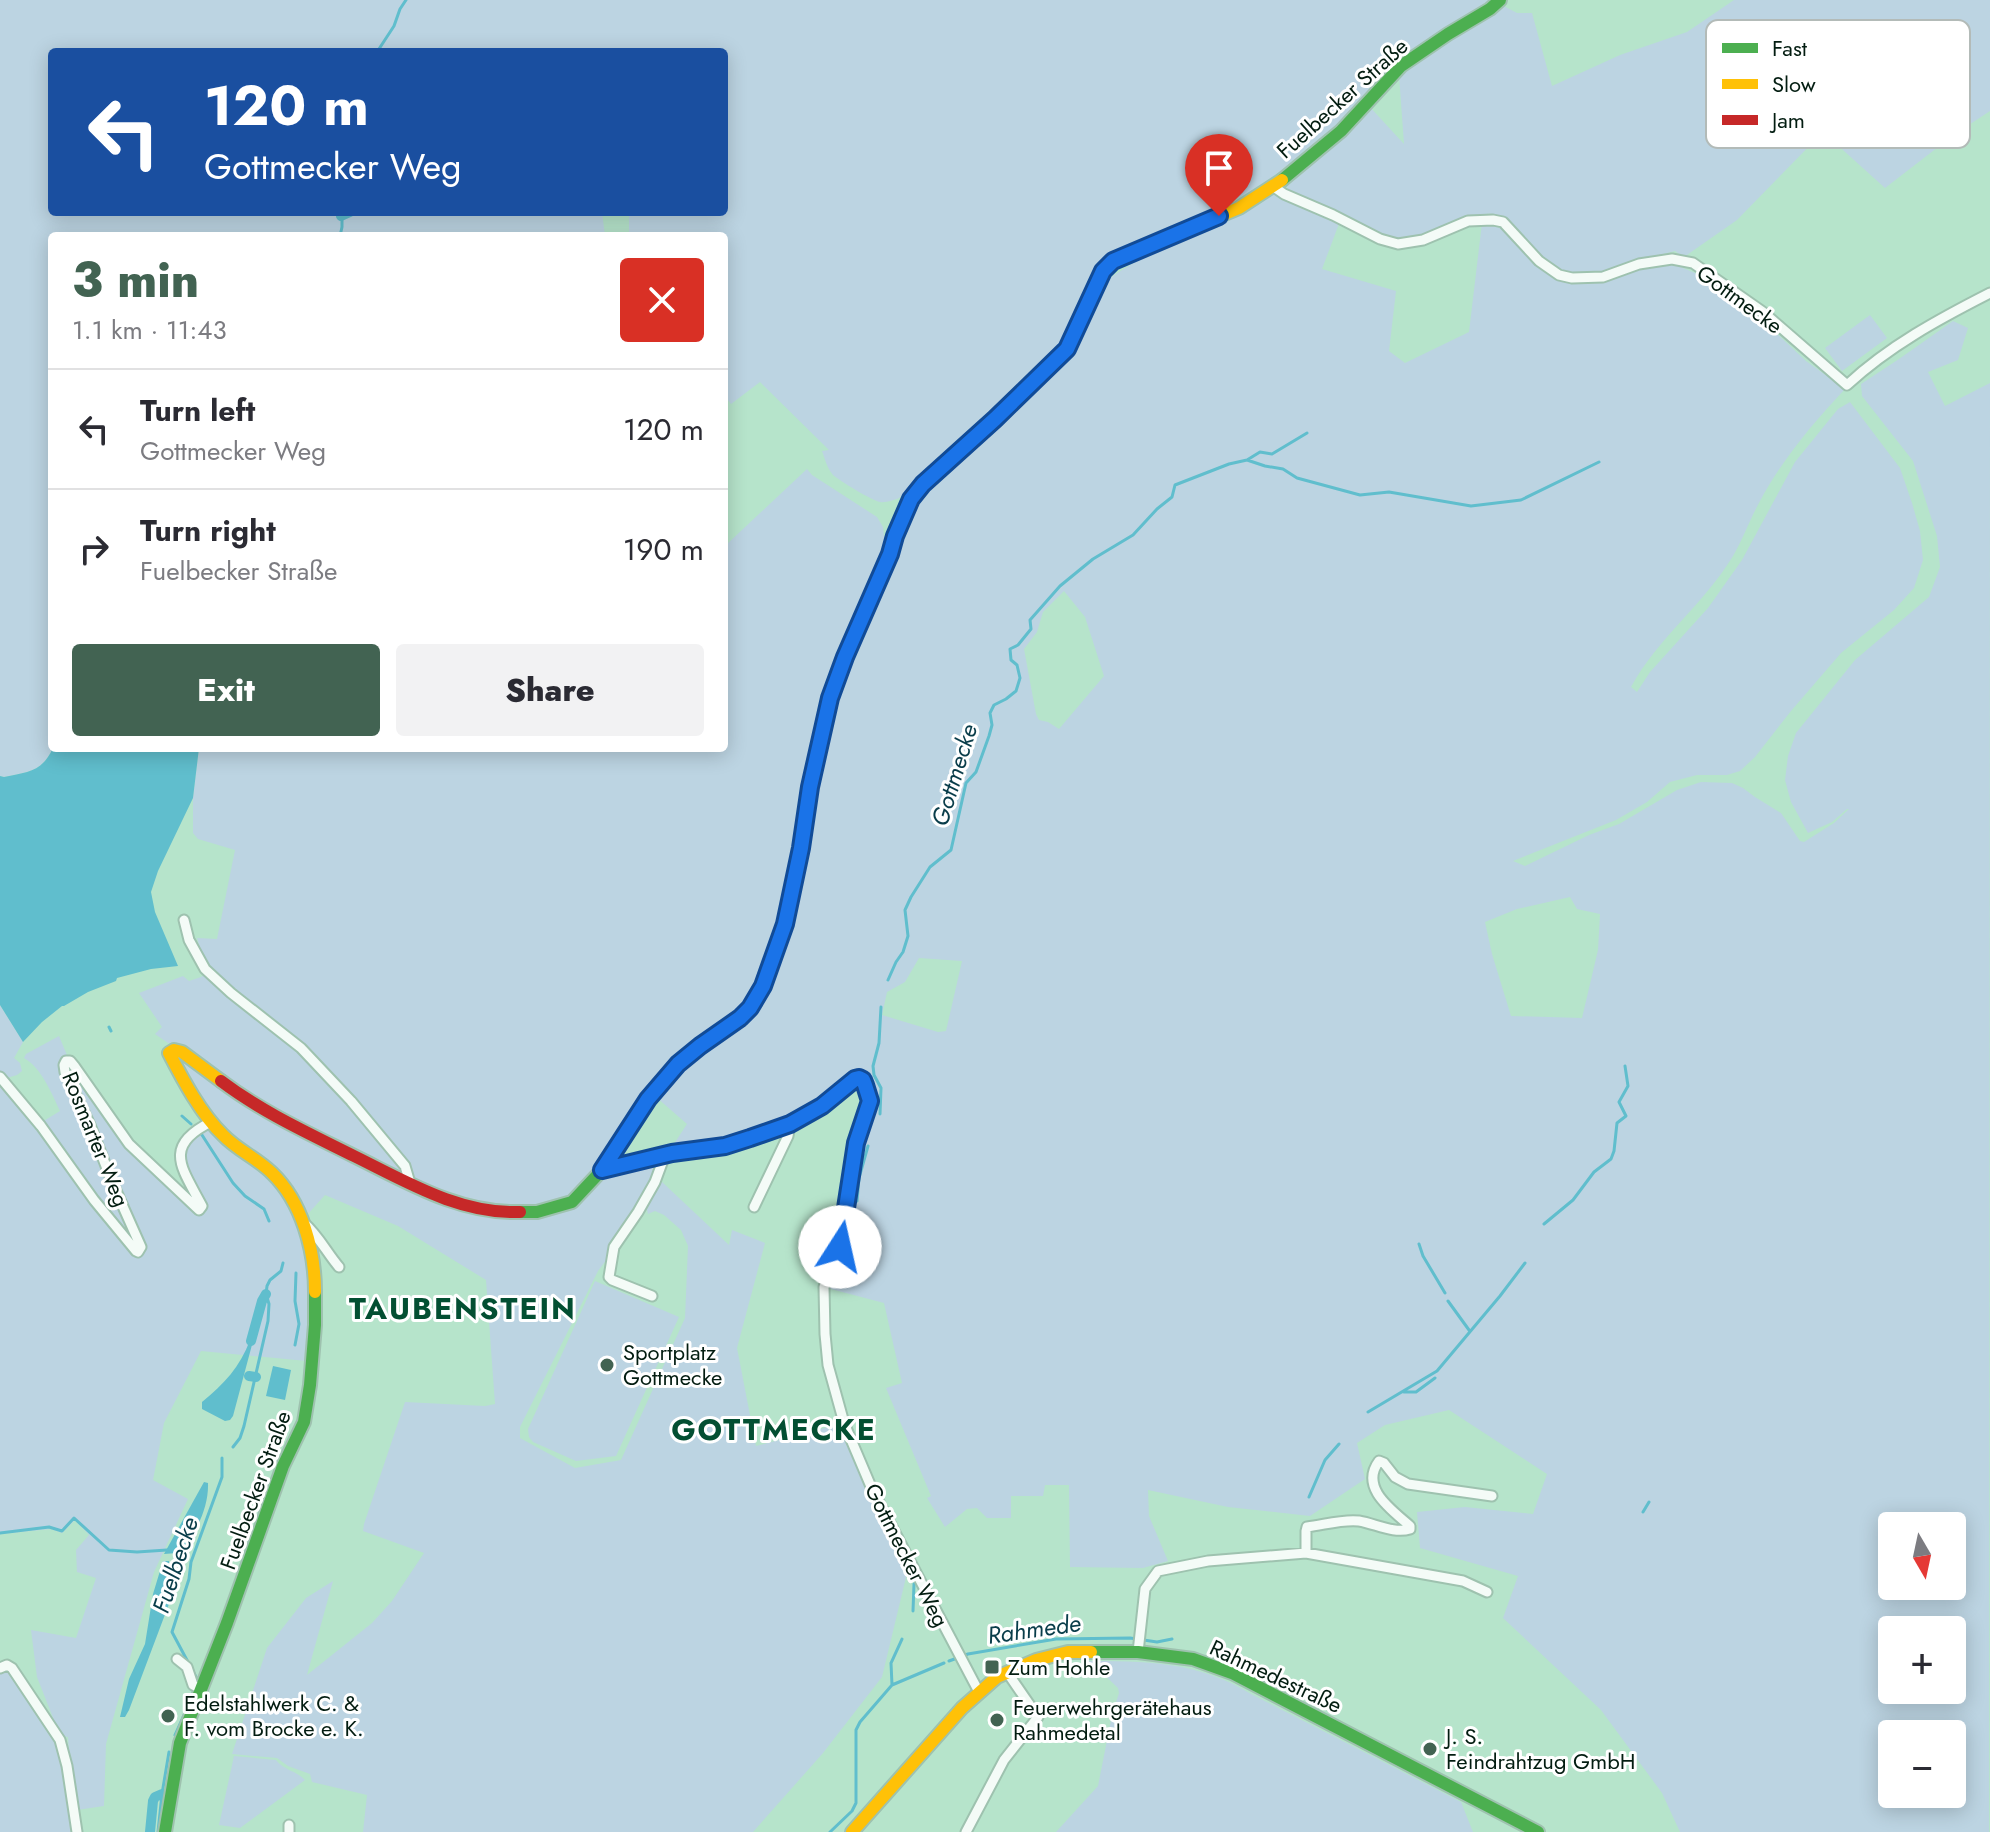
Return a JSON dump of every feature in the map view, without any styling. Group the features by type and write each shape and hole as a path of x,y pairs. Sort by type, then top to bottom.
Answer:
{"street":[{"name":"Fuelbecker Straße","path":"165,1832 180,1743 236,1600 283,1466 304,1422 314,1340 315,1296 303,1221 290,1197 272,1173 223,1136 211,1122 169,1053 174,1050 182,1052 272,1116 436,1196 470,1208 518,1214 572,1202 602,1170 648,1099 678,1064 740,1018 763,986 785,924 830,698 911,499 923,484 1067,349 1103,271 1113,261 1239,208 1274,187 1341,131 1401,66 1500,0"},
{"name":"Gottmecke","path":"1274,187 1380,239 1398,244 1423,240 1468,221 1503,222 1539,261 1559,275 1572,278 1603,277 1639,264 1672,259 1693,263 1763,312 1847,385 1901,343 1990,293"},
{"path":"184,920 189,940 205,969 301,1048 351,1101 405,1166 410,1183"},
{"name":"Rosmarter Weg","path":"0,1077 138,1252 141,1247 65,1072 66,1061 75,1067 129,1144 199,1210 202,1206 179,1154 186,1139 211,1122"},
{"name":"Gottmecker Weg","path":"602,1170 665,1155 725,1146 790,1124 822,1106 855,1079 863,1080 870,1101 856,1143 840,1247 824,1287 828,1365 834,1395 872,1489 979,1692"},
{"path":"754,1207 788,1136 790,1124"},
{"path":"652,1296 609,1277 614,1247 655,1182 665,1155"},
{"path":"303,1221 339,1267"},
{"path":"1306,1553 1307,1527 1359,1521 1399,1531 1410,1529 1377,1493 1373,1480 1374,1468 1379,1461 1395,1477 1408,1484 1492,1496"},
{"path":"1139,1642 1145,1589 1158,1571 1208,1561 1306,1553 1463,1581 1487,1592"},
{"name":"Rahmedestraße","path":"852,1832 962,1708 997,1677 1036,1660 1068,1652 1139,1642 1232,1673 1538,1832"},
{"path":"177,1659 187,1667 193,1685 201,1689"},
{"path":"0,1668 7,1665 12,1668 60,1740 77,1832"},
{"path":"966,1832 1004,1760 1038,1717 1007,1672"}],"shaded area":[{"path":"0,0 1500,0 1498,3 1517,13 1532,13 1552,86 1620,55 1687,32 1734,0 1990,0 1990,111 1970,124 1970,20 1706,20 1706,148 1807,148 1737,220 1684,257 1675,251 1583,275 1561,272 1539,255 1511,224 1493,214 1473,216 1417,237 1399,239 1287,191 1287,183 1369,106 1404,144 1398,61 1337,129 1276,178 1225,205 1112,254 1096,272 1062,347 899,498 882,502 833,475 822,451 829,450 760,382 731,404 728,400 728,232 629,232 629,216 728,216 728,48 48,48 48,216 602,216 604,232 48,232 48,752 51,752 44,762 27,772 0,776"},
{"path":"1841,148 1937,148 1885,188"},
{"path":"1274,194 1340,221 1322,269 1396,291 1389,351 1405,363 1469,332 1482,223 1500,228 1541,269 1569,283 1587,284 1640,268 1673,264 1700,275 1760,318 1806,361 1845,389 1778,471 1721,573 1654,653 1631,687 1637,692 1650,672 1708,608 1742,560 1795,462 1838,409 1850,402 1900,468 1920,531 1923,560 1914,588 1894,610 1841,653 1740,771 1727,775 1697,775 1670,782 1647,802 1616,820 1513,861 1525,866 1619,824 1677,790 1701,782 1732,783 1743,788 1781,813 1800,841 1804,842 1834,823 1849,809 1832,822 1808,833 1791,802 1785,780 1788,756 1796,733 1855,660 1929,597 1940,567 1937,536 1913,461 1862,396 1861,384 1953,321 1968,328 1958,360 1928,372 1945,406 1990,383 1989,1832 1680,1832 1662,1793 1601,1710 1503,1618 1518,1576 1420,1548 1417,1512 1465,1507 1533,1514 1547,1474 1449,1410 1385,1425 1357,1443 1365,1479 1310,1516 1228,1507 1148,1490 1149,1516 1168,1561 1143,1568 1070,1567 1069,1485 1045,1485 1043,1496 1011,1496 1011,1518 987,1518 977,1508 967,1509 945,1527 927,1498 931,1496 886,1388 902,1383 884,1303 827,1288 848,1228 860,1141 872,1107 873,1095 867,1078 852,1075 796,1116 767,1129 733,1140 670,1150 687,1124 656,1097 574,1197 550,1206 519,1210 477,1204 436,1191 278,1115 178,1044 168,1043 155,1034 162,1027 139,993 183,976 189,981 210,971 197,938 217,939 235,850 198,839 193,833 199,752 728,752 728,543 807,469 877,517 884,536 898,539 926,489 1070,353 1093,312 1102,286 1151,252 1264,196","holes":["1064,591 1085,617 1104,676 1059,729 1039,720 1036,714 1024,649 1037,632 1043,612","1570,897 1577,909 1600,914 1598,950 1582,1018 1511,1016 1485,922 1517,909","919,958 962,961 946,1031 938,1032 882,1015 887,992 905,982"]},
{"path":"1870,315 1887,338 1842,371 1825,348"},
{"path":"0,1005 23,1042 14,1058 20,1063 22,1071 0,1080"},
{"path":"59,1036 74,1072 99,1110 131,1151 196,1212 202,1214 207,1207 183,1156 190,1142 201,1133 212,1130 274,1182 294,1216 301,1236 310,1298 307,1361 201,1351 164,1423 153,1480 188,1499 154,1572 106,1744 104,1806 77,1810 68,1737 59,1733 37,1677 31,1630 76,1638 96,1578 77,1572 76,1550 89,1535 75,1520 62,1533 51,1529 0,1534 0,1083 42,1122 60,1111 41,1074 24,1058"},
{"path":"181,1057 274,1121 495,1217 576,1203 605,1175 653,1163 656,1166 642,1199 607,1249 610,1255 598,1271 520,1427 520,1438 575,1468 621,1460 685,1318 688,1246 681,1230 664,1215 655,1211 648,1214 646,1206 661,1181 729,1245 732,1230 765,1243 737,1348 756,1446 840,1424 908,1569 882,1677 823,1753 753,1832 363,1832 367,1795 312,1782 310,1774 277,1758 232,1754 267,1648 306,1598 333,1581 307,1675 372,1623 392,1601 424,1553 363,1531 364,1524 405,1402 495,1404 486,1280 398,1226 325,1195 307,1215 275,1170 226,1132 182,1069"},
{"name":"Sportplatz Gottmecke","path":"595,1281 679,1317 616,1456 576,1461 533,1442 528,1429"},
{"path":"1084,1661 1170,1665 1231,1683 1461,1802 1473,1832 1056,1832 1098,1786 1119,1693 1118,1688 1093,1664"},
{"path":"7,1669 55,1739 73,1832 0,1832 0,1674"},
{"path":"234,1756 276,1760 305,1780 240,1828 219,1825"}],"water":[{"path":"51,752 199,752 193,798 151,892 155,912 178,966 117,978 88,992 62,1006 23,1042 0,1005 0,776 33,770"},
{"path":"250,1340 253,1341 233,1416 225,1421 202,1409 202,1402 230,1374"},
{"path":"273,1366 291,1370 285,1400 266,1396"},
{"path":"204,1482 208,1483 208,1493 195,1530 177,1553 164,1554"},
{"path":"163,1561 169,1561 169,1570 178,1580 129,1710 125,1717 120,1717 129,1679 145,1644 153,1594"}],"waterway":[{"path":"380,48 406,0"},
{"path":"341,232 342,216"},
{"name":"Gottmecke","path":"1247,460 1260,452 1272,454 1307,433"},
{"name":"Gottmecke","path":"888,980 908,936 905,910 911,897 930,867 951,850 966,783 976,772 989,736 992,725 990,713 994,705 1016,691 1020,678 1017,665 1011,660 1010,649 1018,645 1031,629 1030,620 1060,586 1093,559 1133,535 1172,497 1175,485 1247,460 1283,469 1297,478 1360,495 1389,492 1471,506 1521,500 1599,462"},
{"name":"Gottmecke","path":"880,1114 881,1088 873,1066 879,1043 881,1007"},
{"name":"Fuelbecke","path":"109,1027 111,1031"},
{"path":"1544,1224 1573,1200 1594,1172 1611,1159 1617,1123 1626,1116 1619,1102 1628,1086 1625,1066"},
{"name":"Fuelbecke","path":"182,1116 191,1124"},
{"name":"Fuelbecke","path":"202,1135 233,1183 264,1209 269,1221"},
{"name":"Gottmecke","path":"857,1201 859,1178 868,1146"},
{"path":"1419,1244 1445,1293"},
{"name":"Fuelbecke","path":"233,1447 244,1426 268,1321 267,1286 281,1271 283,1263"},
{"path":"1368,1412 1437,1371 1525,1263"},
{"path":"295,1345 299,1324 295,1301 296,1273"},
{"path":"251,1341 266,1294"},
{"path":"1448,1301 1469,1330"},
{"name":"Fuelbecke","path":"249,1376 256,1377"},
{"path":"1404,1392 1416,1392 1435,1378"},
{"path":"1309,1497 1325,1460 1339,1444"},
{"name":"Fuelbecke","path":"197,1679 172,1632 189,1579 191,1562 222,1477 222,1458"},
{"path":"1643,1512 1649,1502"},
{"path":"0,1533 49,1527 62,1531 74,1518 109,1550 167,1550"},
{"name":"Gottmecke","path":"913,1611 914,1584"},
{"name":"Rahmede","path":"949,1661 968,1654 1056,1639 1130,1638 1157,1642 1172,1639"},
{"name":"Gottmecke","path":"892,1685 891,1663 902,1639"},
{"name":"Rahmede","path":"830,1832 856,1803 856,1730 860,1722 892,1685 944,1663"},
{"name":"Fuelbecke","path":"175,1735 189,1704"},
{"name":"Fuelbecke","path":"158,1832 169,1752"},
{"path":"150,1832 153,1801 162,1794"}],"traffic: fast":[{"path":"1282,180 1341,131 1401,66 1500,0"},
{"path":"520,1212 537,1212 572,1202 602,1170 648,1099 678,1064 750,1008 763,986 785,924"},
{"path":"165,1832 180,1743 283,1466 304,1422 310,1385 315,1292"},
{"path":"1091,1652 1138,1652 1193,1659 1232,1673 1538,1832"}],"traffic: slow":[{"path":"900,523 911,499 923,484 1067,349 1103,271 1113,261 1239,208 1282,180"},
{"path":"221,1081 182,1052 174,1050 169,1053 215,1127 272,1173 291,1198 305,1228 315,1292"},
{"path":"852,1832 962,1708 997,1677 1036,1660 1068,1652 1091,1652"}],"traffic: jam":[{"path":"785,924 830,698 900,523"},
{"path":"221,1081 286,1122 414,1186 476,1208 520,1212"}],"place":[{"name":"Sportplatz Gottmecke","path":"607,1365"},
{"name":"Zum Hohle","path":"992,1667"},
{"name":"Edelstahlwerk C. & F. vom Brocke e. K.","path":"168,1716"},
{"name":"Feuerwehrgerätehaus Rahmedetal","path":"997,1720"},
{"name":"J. S. Feindrahtzug GmbH","path":"1430,1749"}],"district":[{"name":"TAUBENSTEIN","path":"463,1308"},
{"name":"GOTTMECKE","path":"774,1429"}],"route":[{"path":"840,1247 856,1143 870,1101 863,1080 859,1078 822,1106 790,1124 725,1146 672,1153 602,1170 648,1099 678,1064 740,1018 763,986 785,924 830,698 911,499 923,484 1067,349 1097,282 1113,261 1219,216"}]}
